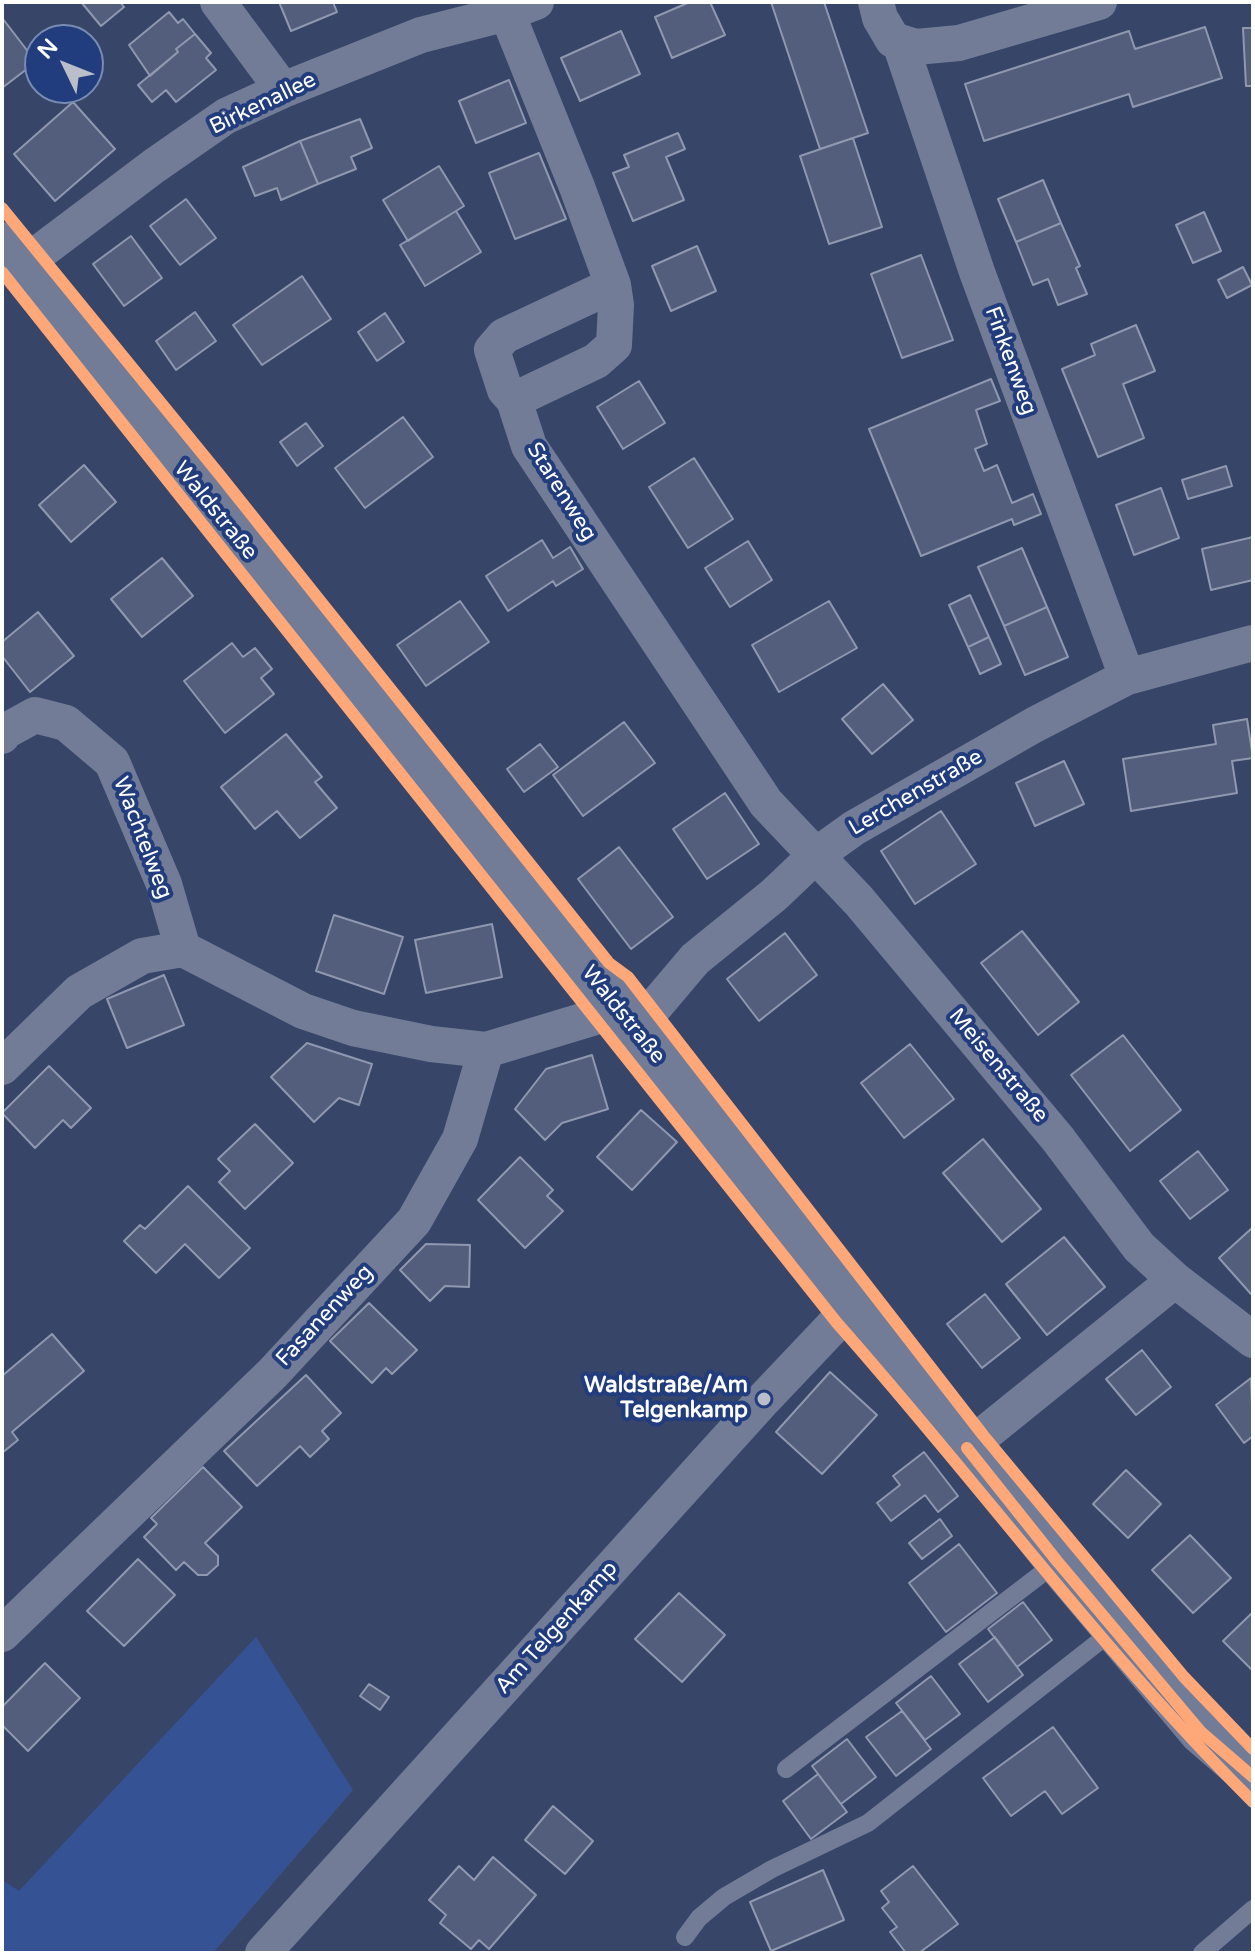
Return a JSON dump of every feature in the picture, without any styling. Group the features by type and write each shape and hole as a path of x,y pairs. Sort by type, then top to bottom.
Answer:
{"street":[{"path":"876,2 880,18 893,40 916,47 959,43 1099,2"},
{"path":"224,6 283,90"},
{"path":"514,400 596,361 614,345 616,305 613,285 577,187 522,7"},
{"name":"Birkenallee","path":"11,255 154,166 226,116 421,35 522,7"},
{"name":"Finkenweg","path":"900,43 977,272 1127,677"},
{"name":"Waldstraße","path":"11,255 625,1017 1057,1561 1201,1732 1253,1777"},
{"name":"Starenweg","path":"613,285 504,336 492,350 505,390 514,400 529,446 766,803 815,856"},
{"name":"Lerchenstraße","path":"625,1017 774,895 815,856 854,828 1034,725 1127,677 1253,643"},
{"name":"Wachtelweg","path":"2,736 35,715 66,723 112,762 164,884 183,949"},
{"name":"Meisenstraße","path":"815,856 859,901 1058,1139 1139,1247 1175,1280 1253,1340"},
{"path":"2,1067 79,992 142,956 183,949 303,1011 353,1028 431,1044 486,1050 592,1018 625,1017"},
{"name":"Fasanenweg","path":"2,1634 272,1374 414,1221 460,1139 486,1050"},
{"path":"967,1448 1175,1280"},
{"name":"Am Telgenkamp","path":"263,1953 764,1399 853,1305"}],"lane":[{"path":"786,1769 1057,1561"},
{"path":"685,1937 699,1918 724,1897 772,1869 868,1823 1115,1629"},
{"path":"1202,1953 1253,1909"}],"shaded area":[{"path":"256,1637 353,1790 213,1953 2,1953 2,1880 19,1891"}],"building":[{"path":"81,2 120,2 124,7 99,24"},
{"path":"279,2 333,2 337,12 291,31"},
{"path":"690,2 710,2 725,35 672,58 655,17"},
{"path":"771,2 824,2 868,133 820,149"},
{"path":"169,12 178,23 183,19 195,34 150,76 129,45"},
{"path":"2,20 24,46 24,71 2,88"},
{"path":"1205,27 1222,78 1133,107 1129,94 984,141 965,84 1129,31 1135,49"},
{"path":"1243,28 1253,28 1253,86 1246,86"},
{"path":"621,31 640,74 580,101 561,58"},
{"path":"195,34 211,53 206,58 216,70 176,102 166,90 152,102 138,85"},
{"path":"509,80 526,123 476,143 459,101"},
{"path":"71,104 75,104 115,149 55,201 14,154"},
{"path":"360,119 372,148 351,157 356,169 318,184 300,141"},
{"path":"678,133 685,149 666,157 684,200 633,221 613,173 629,167 624,155"},
{"path":"853,138 882,227 829,244 800,156"},
{"path":"300,141 318,184 281,200 277,188 255,196 243,167"},
{"path":"539,153 566,219 515,239 489,173"},
{"path":"439,166 464,206 408,241 383,200"},
{"path":"1043,180 1061,223 1016,242 998,199"},
{"path":"186,199 216,238 180,265 150,226"},
{"path":"456,211 481,252 425,286 400,245"},
{"path":"1204,212 1221,251 1193,263 1176,225"},
{"path":"1061,223 1080,266 1076,268 1087,294 1058,305 1048,279 1033,285 1016,242"},
{"path":"131,236 162,278 124,306 93,264"},
{"path":"697,246 716,291 671,311 652,266"},
{"path":"921,255 953,340 902,358 871,274"},
{"path":"1243,267 1252,285 1227,298 1218,280"},
{"path":"302,276 331,319 262,365 233,325"},
{"path":"195,312 216,341 176,370 156,341"},
{"path":"385,313 404,342 377,361 358,332"},
{"path":"1136,325 1155,371 1123,384 1144,438 1098,457 1062,369 1095,355 1091,344"},
{"path":"991,379 1000,401 976,410 987,444 975,449 984,471 997,465 1012,503 1033,494 1041,514 1014,525 1012,519 921,556 869,429"},
{"path":"639,381 665,423 623,449 597,407"},
{"path":"403,417 433,457 365,508 335,468"},
{"path":"306,423 323,446 297,466 280,442"},
{"path":"694,458 733,519 688,548 649,487"},
{"path":"84,465 116,502 71,542 39,505"},
{"path":"1226,466 1232,486 1188,499 1182,480"},
{"path":"1161,488 1179,538 1134,555 1116,505"},
{"path":"1253,537 1253,580 1211,590 1202,549"},
{"path":"542,540 553,558 570,547 583,569 556,586 553,581 508,611 486,576"},
{"path":"748,541 772,580 730,607 705,568"},
{"path":"1022,548 1047,607 1004,626 978,567"},
{"path":"162,558 193,596 142,637 111,599"},
{"path":"970,595 989,637 968,647 949,605"},
{"path":"460,601 489,642 426,686 397,645"},
{"path":"829,601 857,648 779,692 752,645"},
{"path":"1047,607 1068,657 1025,675 1004,626"},
{"path":"38,612 74,656 30,692 2,656 2,642"},
{"path":"989,637 1001,664 980,674 968,647"},
{"path":"232,643 243,657 255,648 272,669 261,678 274,694 225,733 184,681"},
{"path":"883,684 913,720 872,754 842,719"},
{"path":"1247,719 1253,758 1232,761 1237,793 1131,811 1123,759 1216,744 1213,725"},
{"path":"624,722 655,763 583,816 553,775"},
{"path":"286,734 322,777 315,782 337,808 300,838 277,811 255,829 221,787"},
{"path":"540,744 558,767 524,792 507,769"},
{"path":"1064,761 1084,804 1035,826 1016,783"},
{"path":"725,793 759,844 707,879 673,829"},
{"path":"941,811 976,864 915,904 881,851"},
{"path":"619,847 673,917 631,949 578,879"},
{"path":"334,915 403,937 384,994 316,971"},
{"path":"492,924 502,977 426,993 415,940"},
{"path":"1022,931 1079,1002 1038,1035 981,963"},
{"path":"785,933 817,975 759,1021 727,979"},
{"path":"164,975 184,1025 127,1048 107,999"},
{"path":"1123,1035 1181,1110 1130,1151 1071,1075"},
{"path":"307,1043 372,1064 359,1105 339,1098 314,1122 271,1077"},
{"path":"910,1044 954,1099 904,1138 861,1083"},
{"path":"592,1055 608,1109 562,1123 545,1140 515,1109 546,1069"},
{"path":"49,1066 91,1108 71,1128 63,1120 35,1148 2,1113"},
{"path":"641,1110 677,1142 632,1190 597,1157"},
{"path":"255,1124 293,1163 245,1209 219,1182 230,1171 218,1159"},
{"path":"983,1139 1041,1209 1002,1242 943,1173"},
{"path":"1198,1151 1228,1190 1190,1219 1160,1181"},
{"path":"520,1157 553,1190 547,1196 563,1211 525,1248 478,1200"},
{"path":"188,1186 250,1248 219,1278 185,1244 156,1273 124,1241 140,1225 145,1229"},
{"path":"1252,1228 1253,1292 1251,1294 1219,1258"},
{"path":"1064,1237 1105,1287 1047,1335 1006,1284"},
{"path":"426,1244 470,1245 469,1287 445,1286 430,1301 400,1270"},
{"path":"985,1294 1020,1338 982,1368 947,1324"},
{"path":"369,1303 417,1350 392,1374 386,1368 372,1383 330,1341"},
{"path":"52,1334 84,1371 12,1432 18,1440 2,1453 2,1376"},
{"path":"1142,1350 1171,1387 1136,1415 1106,1379"},
{"path":"830,1372 877,1415 822,1474 776,1432"},
{"path":"306,1375 341,1413 322,1431 329,1439 310,1457 300,1446 257,1486 224,1451"},
{"path":"1251,1378 1253,1436 1244,1443 1216,1405"},
{"path":"924,1452 958,1496 938,1512 925,1495 891,1521 877,1503 900,1485 893,1476"},
{"path":"203,1467 242,1507 205,1543 218,1556 218,1565 207,1575 198,1575 184,1562 176,1570 144,1537 157,1524 151,1518"},
{"path":"1126,1470 1161,1504 1128,1538 1093,1504"},
{"path":"940,1519 952,1536 922,1559 909,1543"},
{"path":"1190,1535 1231,1578 1193,1613 1152,1570"},
{"path":"959,1544 997,1593 946,1632 909,1583"},
{"path":"138,1559 175,1595 124,1646 87,1611"},
{"path":"679,1593 725,1635 682,1682 635,1639"},
{"path":"1023,1602 1052,1640 1017,1667 988,1629"},
{"path":"1253,1612 1253,1671 1223,1641"},
{"path":"995,1637 1023,1675 988,1702 959,1664"},
{"path":"45,1663 80,1698 28,1751 2,1725 2,1707"},
{"path":"931,1676 960,1714 925,1740 896,1703"},
{"path":"369,1684 389,1697 380,1710 360,1696"},
{"path":"902,1711 931,1749 896,1776 866,1737"},
{"path":"1053,1727 1098,1788 1062,1814 1045,1791 1011,1816 983,1778"},
{"path":"847,1739 876,1777 841,1804 812,1766"},
{"path":"818,1774 847,1812 811,1839 783,1801"},
{"path":"553,1806 593,1841 565,1874 525,1840"},
{"path":"493,1857 536,1895 489,1949 479,1940 471,1949 440,1923 446,1915 429,1900 459,1866 474,1880"},
{"path":"913,1866 958,1924 919,1953 906,1953 890,1932 897,1927 882,1908 889,1902 881,1891"},
{"path":"823,1870 844,1920 771,1951 750,1902"}],"cycle path":[{"path":"2,208 219,474 609,963 628,977 983,1435 1184,1677 1253,1749"},
{"path":"2,272 837,1323 1144,1687 1253,1802"},
{"path":"967,1448 1201,1732 1253,1777"}],"place":[{"name":"Waldstraße/Am Telgenkamp","path":"764,1399"}]}
